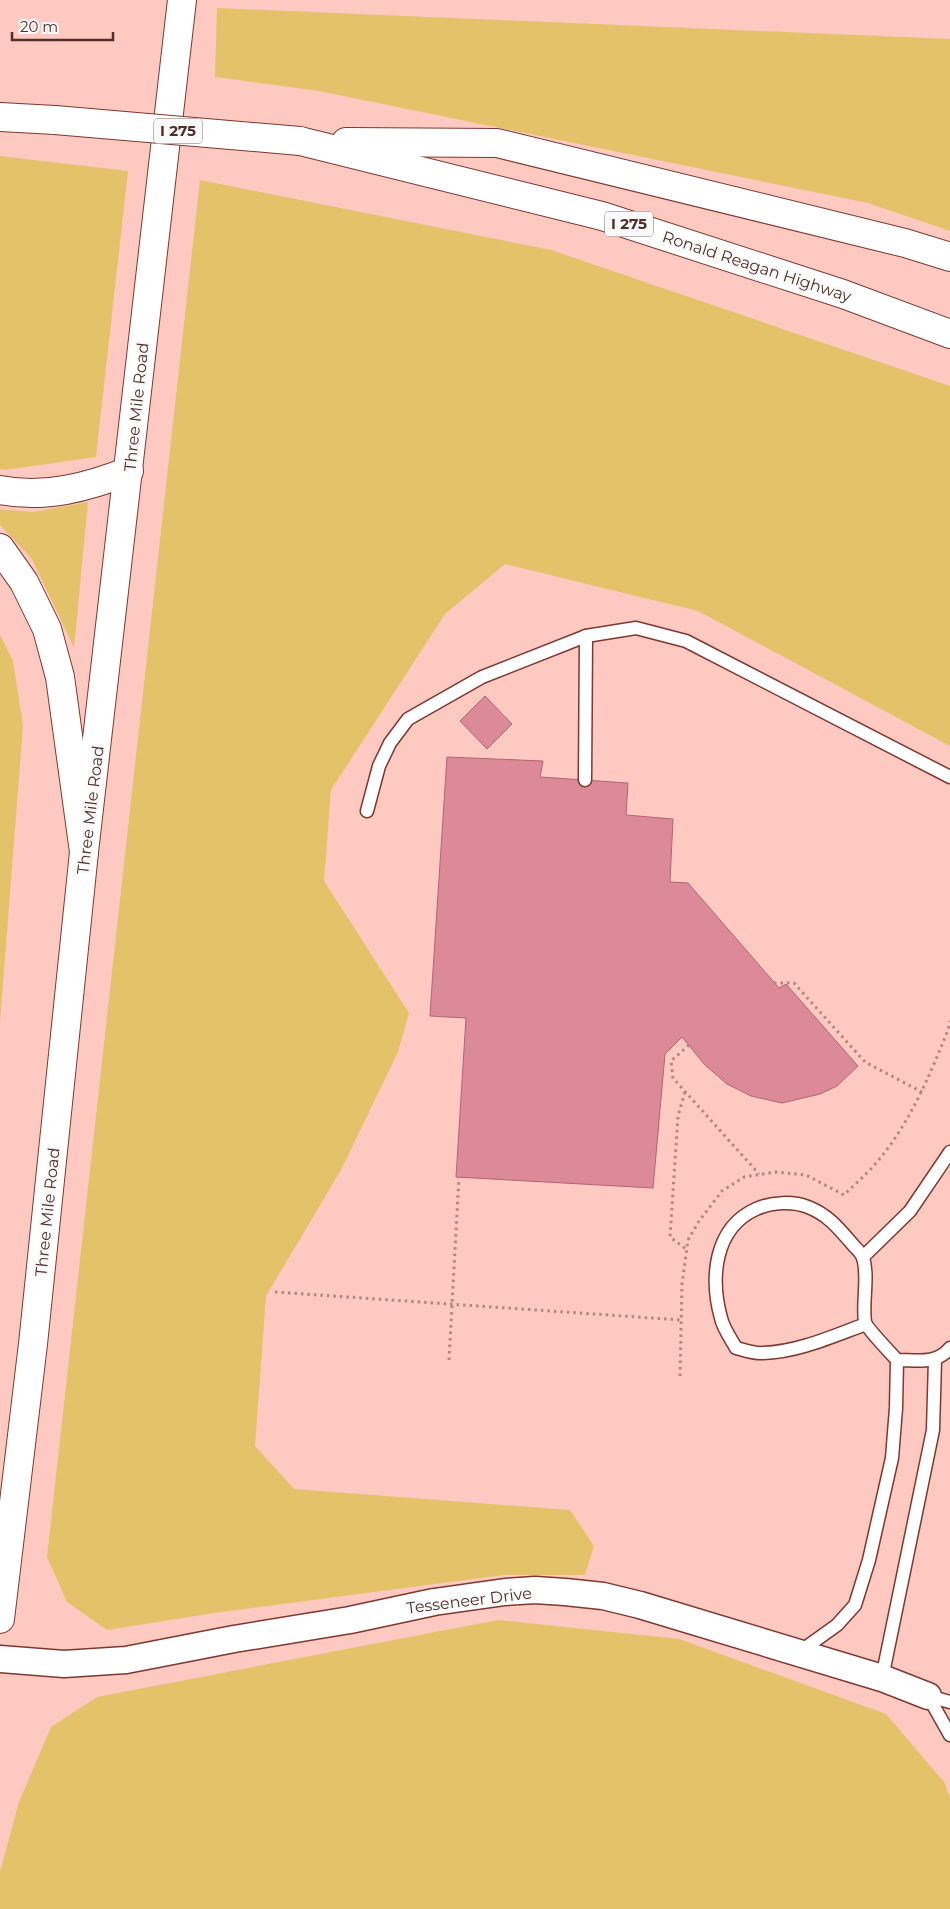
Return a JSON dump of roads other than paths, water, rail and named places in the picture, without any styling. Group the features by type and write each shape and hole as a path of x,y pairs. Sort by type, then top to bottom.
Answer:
{"main road":[{"name":"Three Mile Road","path":"0,1620 33,1344 84,852 182,0"},
{"name":"I 275","path":"0,117 300,141"},
{"path":"300,141 497,143 905,243 950,257"},
{"name":"Ronald Reagan Highway","path":"300,141 602,216 843,294 950,334"},
{"path":"0,490 11,492 59,492 94,484 129,471"},
{"path":"0,548 24,582 47,629 60,677 84,852"}],"street":[{"name":"Tesseneer Drive","path":"0,1659 64,1664 126,1660 450,1600 505,1592 535,1590 603,1596 640,1605 882,1678 939,1699"}],"lane":[{"path":"367,811 379,766 390,743 408,719 482,677 586,636 636,628 686,641 950,777"},
{"path":"585,780 586,636"},
{"path":"863,1257 910,1211 950,1152"},
{"path":"798,1653 837,1625 855,1606 869,1560 892,1458 897,1360 866,1324 863,1257 835,1224 822,1213 807,1206 794,1204 764,1206 748,1213 733,1226 723,1242 717,1261 716,1285 721,1319 736,1348 762,1354 793,1349 827,1339 866,1324"},
{"path":"897,1360 935,1360 950,1348"},
{"path":"882,1678 933,1430 935,1360"},
{"path":"939,1699 950,1735"}]}
